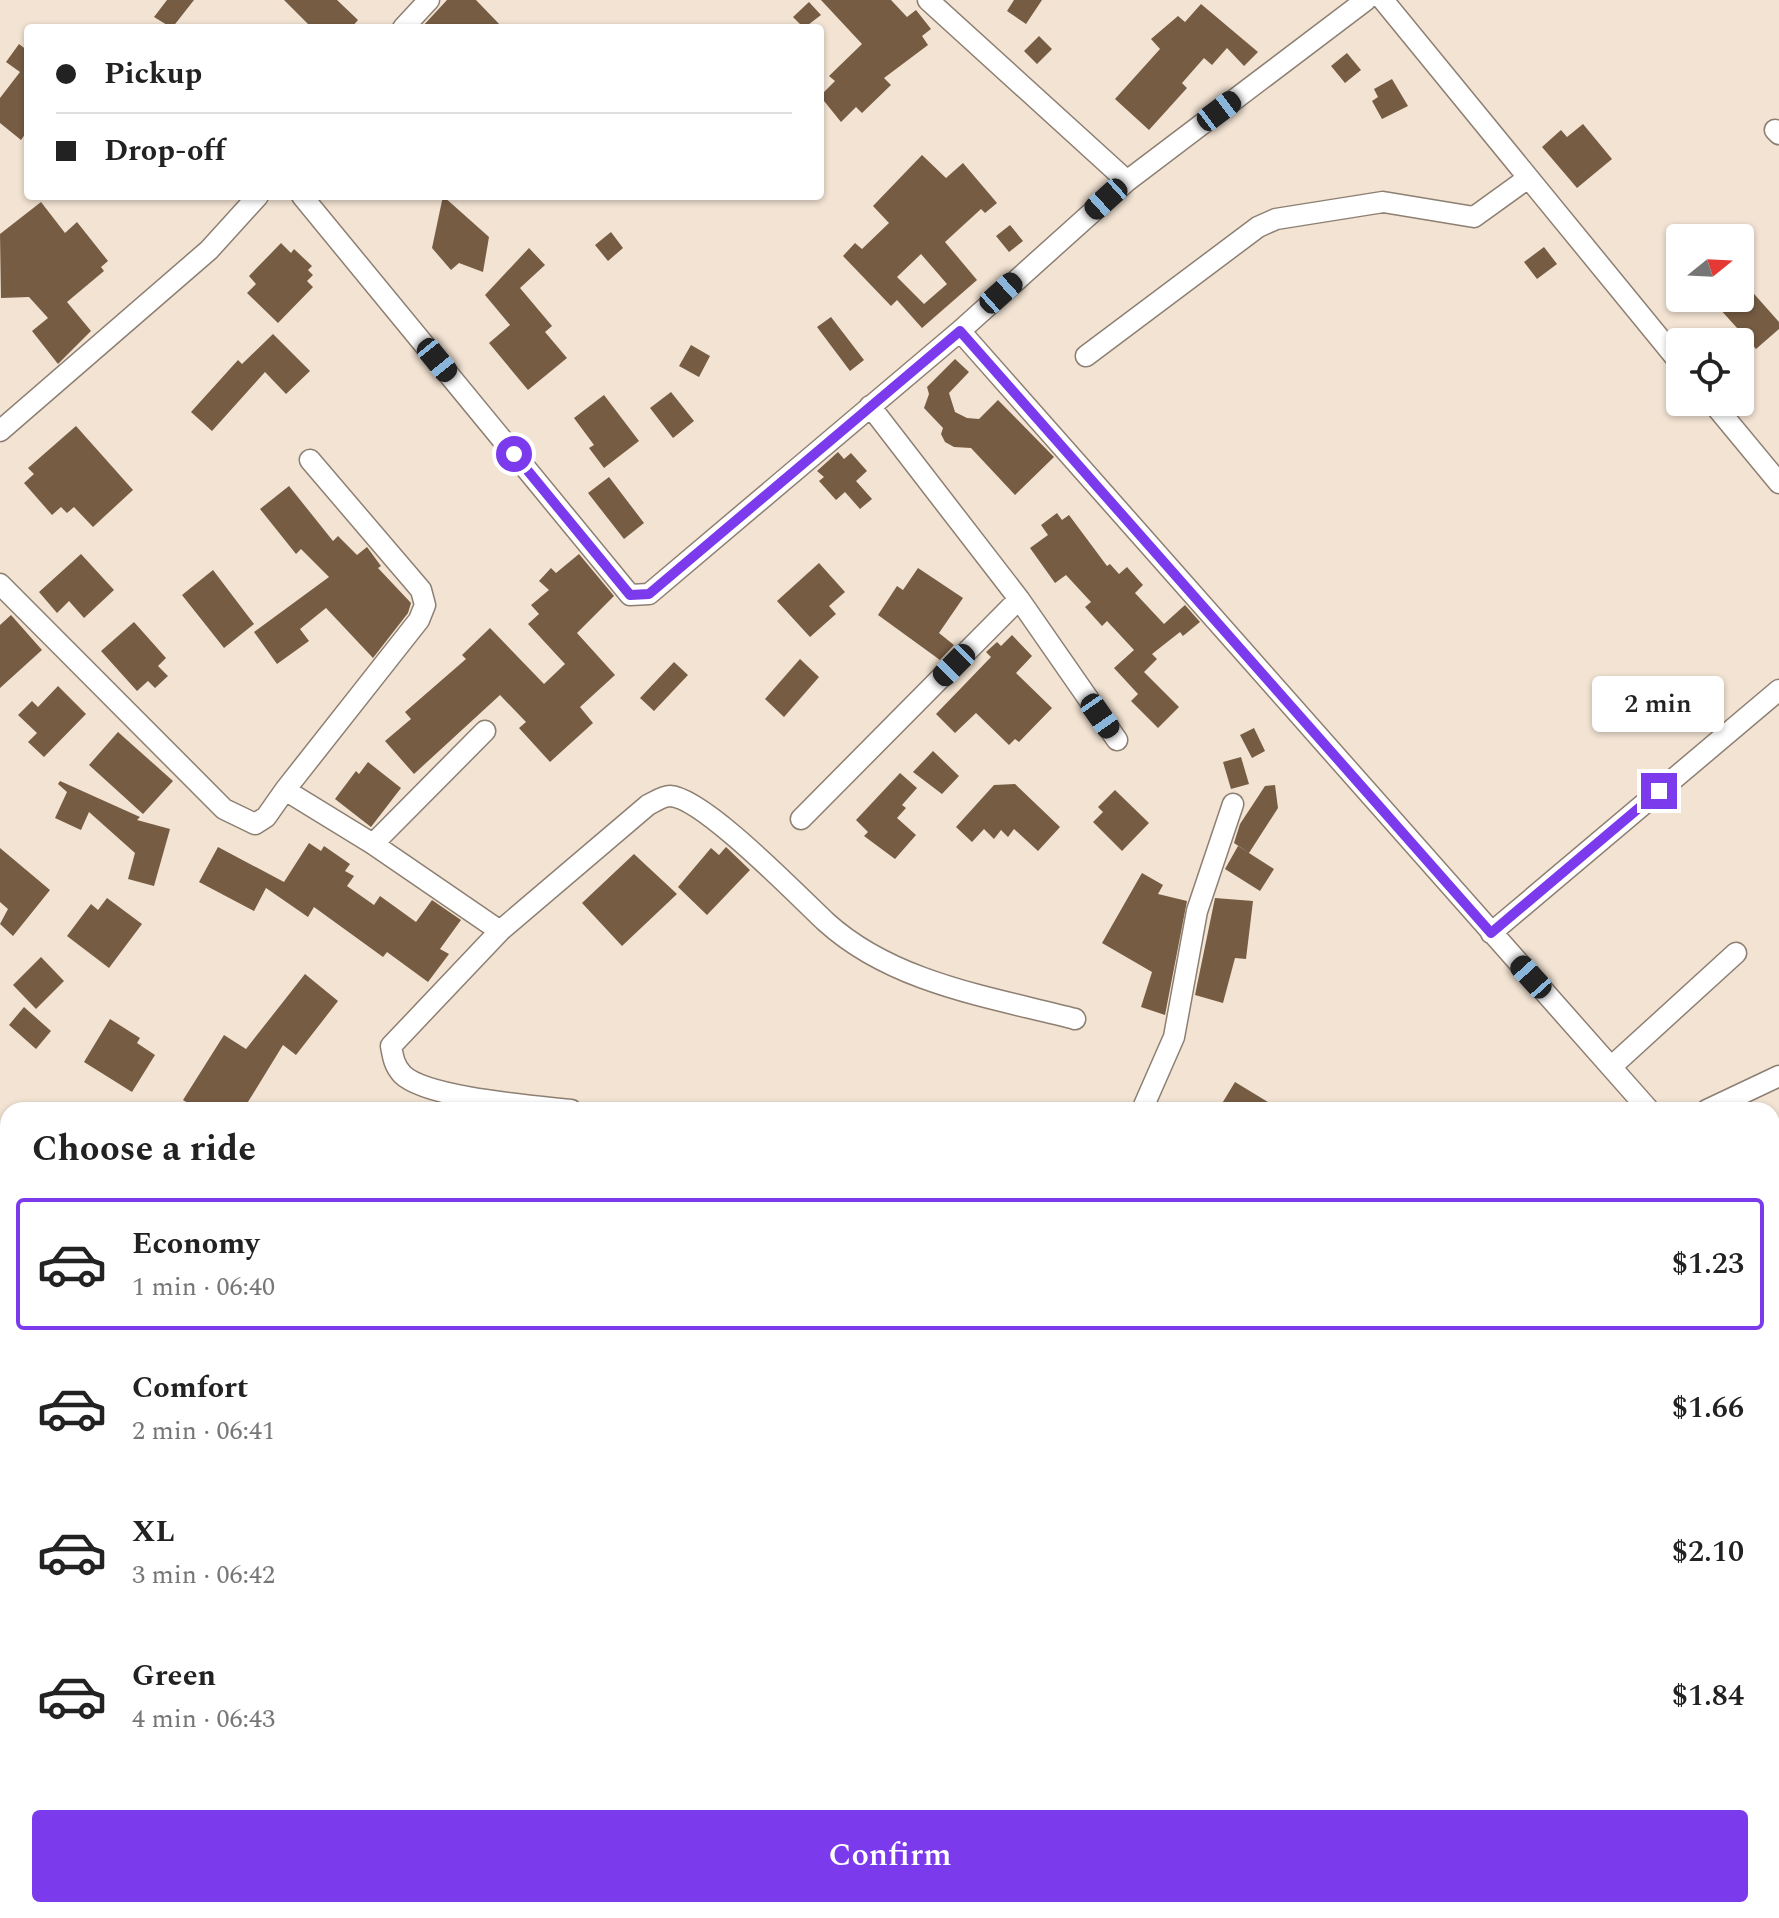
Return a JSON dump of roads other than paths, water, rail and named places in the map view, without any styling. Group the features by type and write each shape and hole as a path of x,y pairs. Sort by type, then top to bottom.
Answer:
{"street":[{"path":"407,24 429,0"},
{"path":"928,0 1127,181"},
{"path":"305,200 630,595 649,594 960,331 1127,181 1366,0"},
{"path":"1383,0 1666,346"},
{"path":"1086,356 1258,227 1276,219 1383,202 1474,217 1528,178"},
{"path":"0,431 209,250 254,200"},
{"path":"960,331 1642,1102"},
{"path":"870,406 1019,599 1117,740"},
{"path":"1724,416 1779,483"},
{"path":"0,584 224,809 255,824 266,817 419,620 425,605 421,590 310,460"},
{"path":"801,819 1019,599"},
{"path":"1491,933 1779,690"},
{"path":"373,844 485,731"},
{"path":"285,790 373,844 500,931"},
{"path":"519,1102 435,1089 404,1077 393,1062 391,1046 500,931 648,805 668,796 684,799 759,856 827,922 872,957 949,986 1075,1019"},
{"path":"1146,1102 1174,1037 1197,911 1233,804"},
{"path":"1611,1067 1736,953"},
{"path":"1724,1102 1779,1076"}]}
